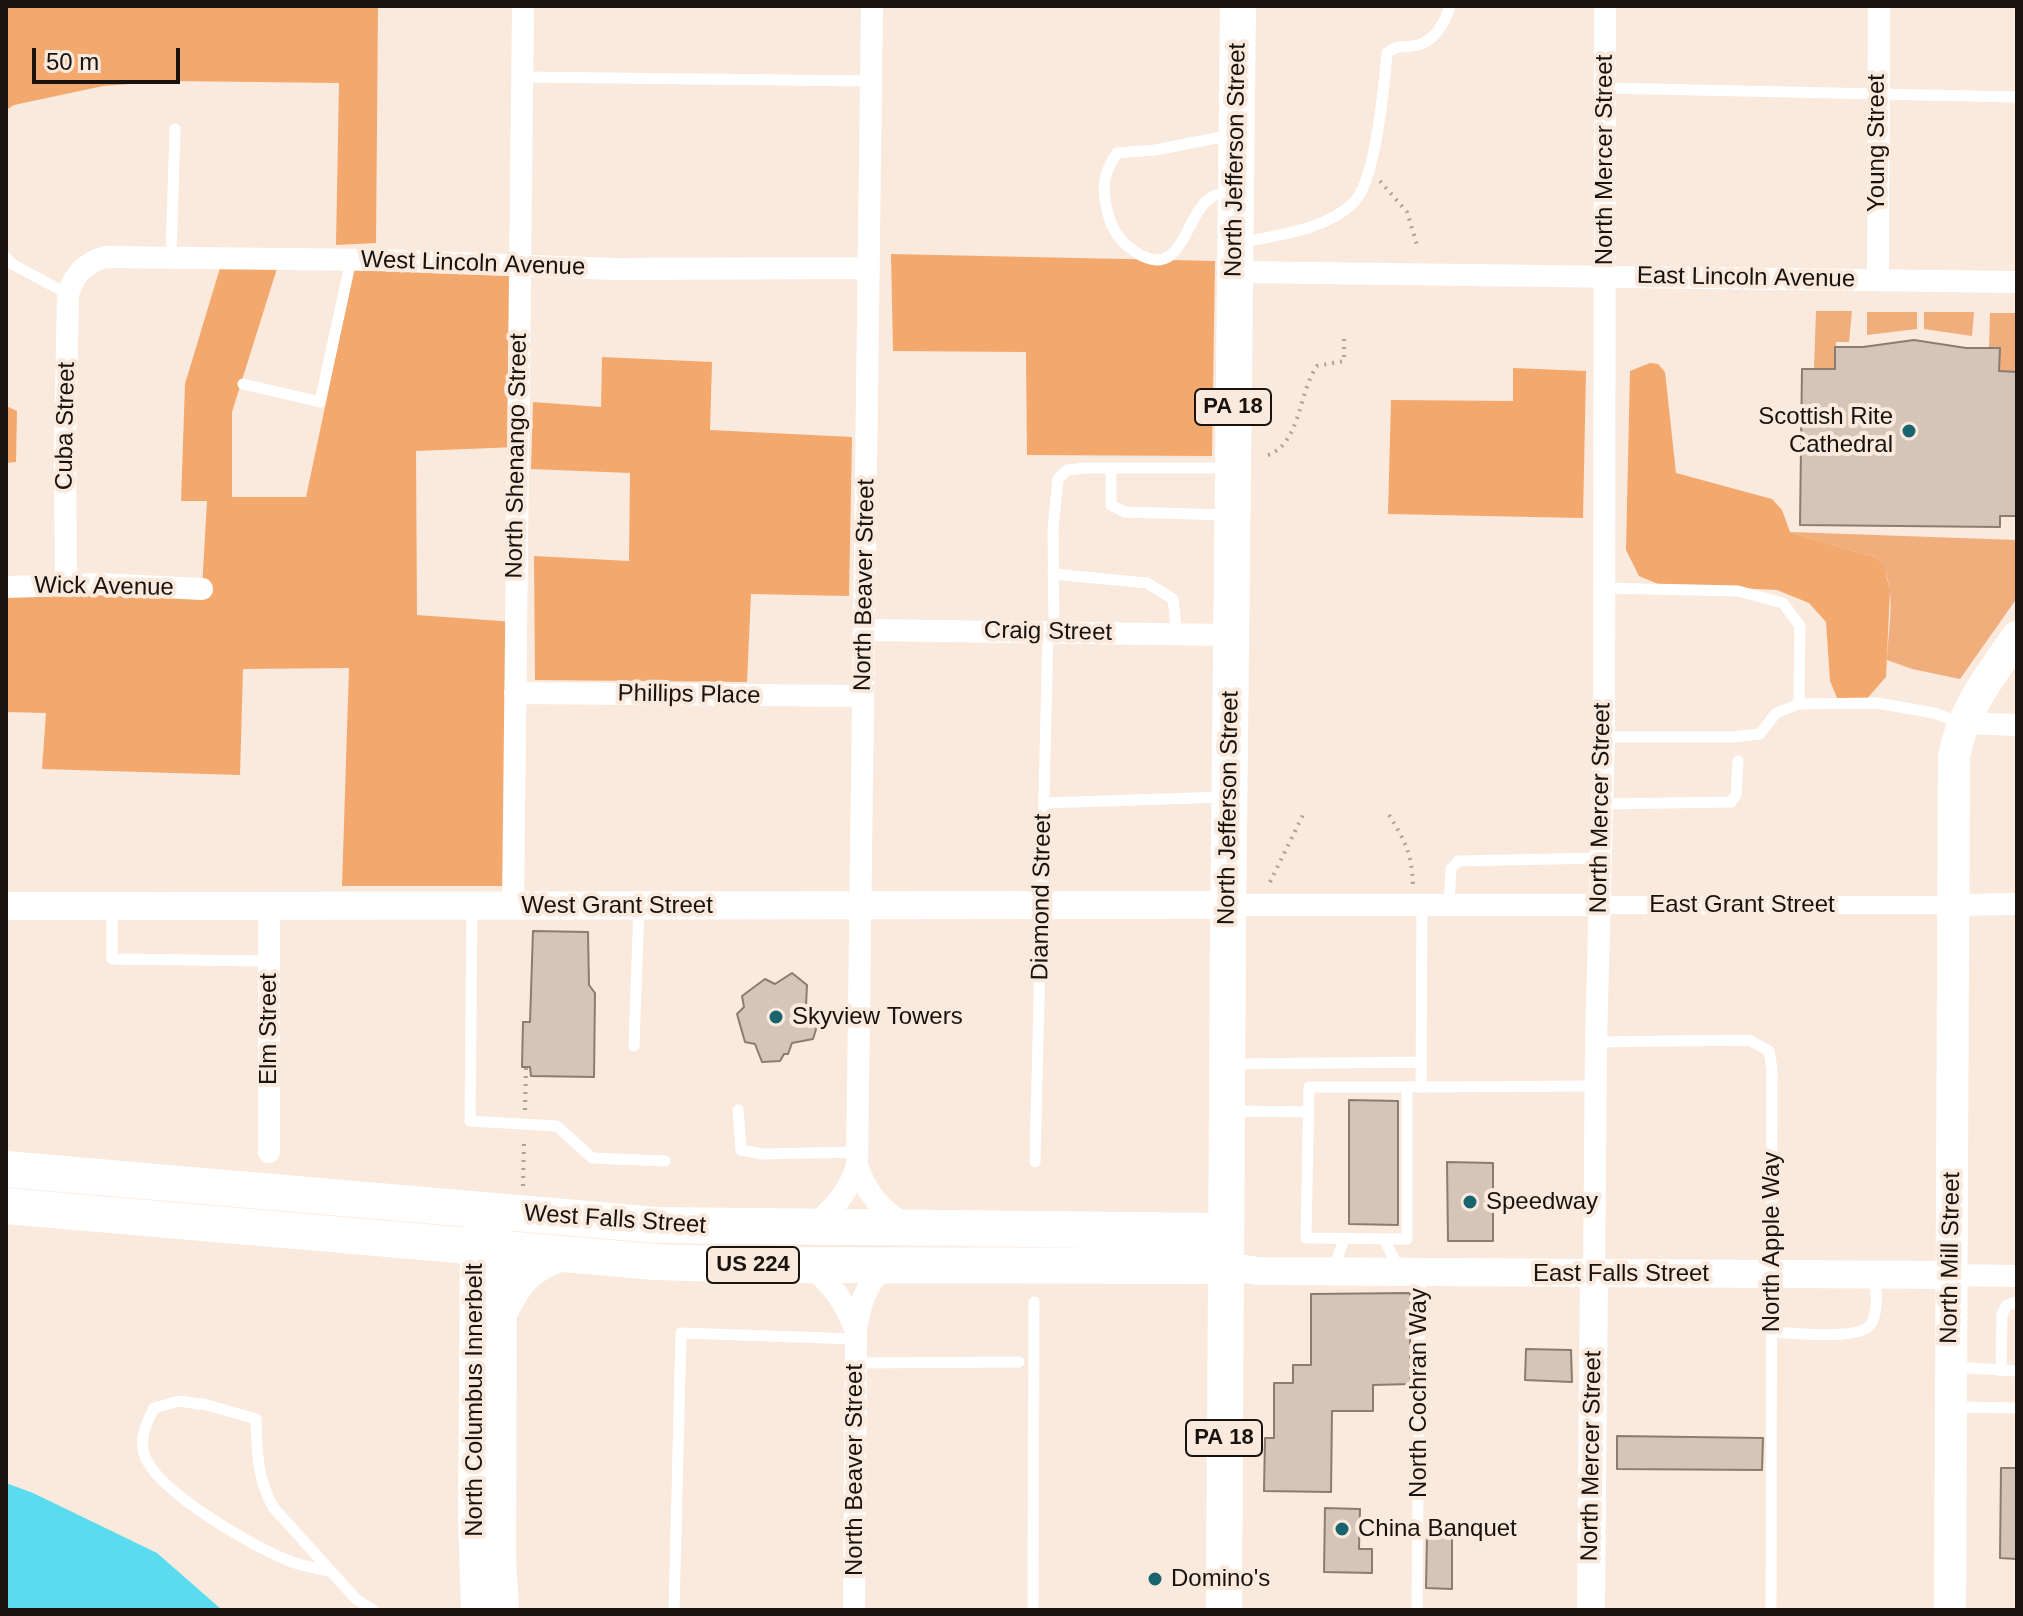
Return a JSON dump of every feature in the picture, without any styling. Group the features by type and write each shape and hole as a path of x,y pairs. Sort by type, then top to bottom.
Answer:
{"main road":[{"name":"North Jefferson Street","path":"1224,1610 1238,6"},
{"name":"North Mill Street","path":"1950,1610 1954,757 1962,723 1971,705 2017,637"},
{"name":"West Falls Street","path":"6,1169 657,1225 911,1228 1226,1249"},
{"name":"West Falls Street","path":"6,1206 655,1262 885,1265 1226,1249"},
{"name":"North Columbus Innerbelt","path":"477,1610 474,1533 488,1210"},
{"name":"North Columbus Innerbelt","path":"488,1248 501,1314 500,1559 503,1610"},
{"path":"501,1314 525,1274 564,1254"}],"street":[{"name":"North Shenango Street","path":"513,906 523,6"},
{"name":"North Beaver Street","path":"872,6 858,1158 864,1184 875,1200 911,1228"},
{"name":"North Mercer Street","path":"1591,1610 1595,1086 1604,737 1605,6"},
{"name":"Young Street","path":"1878,280 1879,6"},
{"name":"West Lincoln Avenue","path":"80,270 105,257 351,260 614,269 869,268"},
{"name":"East Lincoln Avenue","path":"1235,258 1606,277 2017,282"},
{"name":"Cuba Street","path":"66,586 68,294 80,270"},
{"name":"Wick Avenue","path":"6,587 101,584 202,589"},
{"name":"Craig Street","path":"864,630 1231,635"},
{"name":"Phillips Place","path":"515,693 863,696"},
{"path":"1962,723 2017,725"},
{"name":"East Grant Street","path":"1228,905 1418,894 1449,904 2017,904"},
{"name":"West Grant Street","path":"6,906 1228,905"},
{"name":"Elm Street","path":"269,906 269,1152"},
{"name":"North Beaver Street","path":"811,1228 838,1203 852,1181 858,1158"},
{"name":"East Falls Street","path":"1226,1249 1258,1271 2017,1276"},
{"name":"North Beaver Street","path":"806,1265 823,1276 841,1297 856,1335"},
{"name":"North Beaver Street","path":"854,1610 856,1335 862,1295 885,1265"}],"lane":[{"path":"1235,258 1315,225 1340,213 1356,200 1369,166 1382,103 1387,53 1395,46 1421,44 1443,28 1450,6"},
{"path":"523,77 871,81"},
{"path":"1604,88 2017,97"},
{"path":"171,258 175,129"},
{"path":"1236,192 1211,197 1203,205 1178,250 1157,260 1140,255 1124,245 1112,229 1104,193 1106,168 1117,153 1155,150 1237,134"},
{"path":"6,257 12,264 68,294"},
{"path":"243,384 320,402 351,260"},
{"path":"1111,468 1111,505 1125,512 1232,515"},
{"name":"Diamond Street","path":"1035,1162 1053,528 1058,479 1067,470 1233,468"},
{"path":"1053,574 1147,583 1173,599 1177,634"},
{"path":"1603,588 1738,591 1783,603 1800,626 1799,704"},
{"path":"1604,737 1732,737 1760,734 1776,713 1799,704 1877,703 1934,713 1962,723"},
{"path":"1602,804 1731,802 1736,795 1738,761"},
{"path":"1044,803 1229,797"},
{"path":"1449,904 1451,869 1458,861 1601,858"},
{"path":"1418,894 1421,1087"},
{"path":"112,906 112,959 269,961"},
{"path":"472,906 470,1121 557,1126 592,1158 665,1161"},
{"path":"634,1046 639,906"},
{"name":"North Apple Way","path":"1596,1042 1749,1040 1769,1051 1772,1069 1771,1610"},
{"path":"1227,1064 1421,1062"},
{"path":"1407,1087 1407,1239 1306,1238 1309,1087 1595,1086"},
{"path":"738,1110 741,1150 763,1154 858,1158"},
{"path":"1226,1111 1308,1112"},
{"path":"1333,1272 1344,1239"},
{"path":"1384,1239 1410,1272"},
{"name":"North Cochran Way","path":"1410,1272 1417,1610"},
{"path":"1772,1332 1862,1332 1872,1324 1875,1275"},
{"path":"1033,1610 1034,1302"},
{"path":"2001,1371 2002,1314 2007,1305 2017,1302"},
{"path":"674,1610 681,1333 856,1335"},
{"path":"856,1363 1019,1362"},
{"path":"1950,1367 2017,1371"},
{"path":"332,1572 287,1561 246,1540 205,1514 154,1472 143,1453 143,1429 154,1408 179,1401 207,1405 256,1419 258,1469 263,1489 273,1507 332,1572 356,1599 373,1610"},
{"path":"1950,1407 2017,1408"}],"path":[{"path":"1369,166 1407,212 1417,245"},
{"path":"1268,455 1280,451 1290,438 1303,392 1317,366 1344,361 1344,338"},
{"path":"1270,882 1304,813"},
{"path":"1389,815 1405,840 1412,859 1418,894"}],"shaded area":[{"path":"6,6 378,6 376,243 336,245 339,83 170,81 103,86 14,105 6,110"},
{"path":"891,254 1215,261 1212,456 1027,455 1026,352 893,351"},
{"path":"223,258 280,259 232,412 232,497 306,497 356,260 520,266 517,447 416,451 417,615 515,622 513,886 342,886 349,668 243,669 240,775 42,769 46,713 6,712 6,587 202,589 207,501 181,501 185,384"},
{"path":"1816,311 1852,311 1849,342 1836,342 1835,369 1814,369"},
{"path":"1867,312 1917,312 1917,329 1867,335"},
{"path":"1924,312 1974,312 1972,336 1924,329"},
{"path":"1990,313 2017,313 2017,372 1999,371 2000,348 1989,348"},
{"path":"602,357 712,362 710,430 852,437 849,596 751,594 747,682 535,680 534,556 629,561 630,473 531,469 533,402 601,407"},
{"path":"1650,363 1658,364 1665,372 1676,473 1772,499 1782,510 1790,532 1877,558 1884,567 1890,590 1886,677 1865,701 1838,700 1830,681 1826,622 1809,603 1777,590 1658,584 1639,576 1626,550 1630,371"},
{"path":"1513,368 1586,371 1583,518 1388,514 1391,400 1513,401"},
{"path":"6,406 17,411 16,462 6,463"},
{"path":"1790,532 2017,540 2017,598 1960,679 1912,669 1887,660 1890,593 1884,569 1877,558"}],"water":[{"path":"6,1483 157,1553 222,1610 6,1610"}],"building":[{"name":"Scottish Rite Cathedral","path":"1914,340 1966,348 2000,348 1999,371 2017,372 2017,516 2000,516 2000,527 1800,525 1802,369 1835,369 1835,347 1863,347"},
{"path":"533,931 588,932 589,985 595,993 594,1077 531,1076 530,1067 522,1067 523,1022 530,1022"},
{"name":"Skyview Towers","path":"792,973 807,985 806,1007 818,1023 813,1039 792,1043 788,1054 784,1054 780,1061 762,1062 755,1044 745,1042 737,1014 744,1007 742,996 765,979 775,984"},
{"path":"1349,1100 1398,1101 1398,1225 1349,1224"},
{"name":"Speedway","path":"1447,1162 1493,1163 1493,1241 1448,1241"},
{"path":"1410,1293 1410,1384 1373,1385 1373,1411 1332,1411 1331,1492 1264,1491 1265,1438 1274,1438 1274,1383 1293,1383 1293,1365 1311,1365 1311,1294"},
{"path":"1526,1349 1571,1350 1572,1382 1525,1380"},
{"path":"1617,1436 1763,1438 1762,1470 1617,1469"},
{"path":"2001,1468 2017,1468 2017,1559 2000,1558"},
{"name":"China Banquet","path":"1325,1508 1360,1509 1359,1549 1372,1549 1372,1573 1324,1572"},
{"path":"1427,1534 1452,1535 1452,1589 1426,1588"}],"place":[{"name":"Scottish Rite Cathedral","path":"1909,431"},
{"name":"Skyview Towers","path":"776,1017"},
{"name":"Speedway","path":"1470,1202"},
{"name":"China Banquet","path":"1342,1529"},
{"name":"Domino's","path":"1155,1579"}]}
